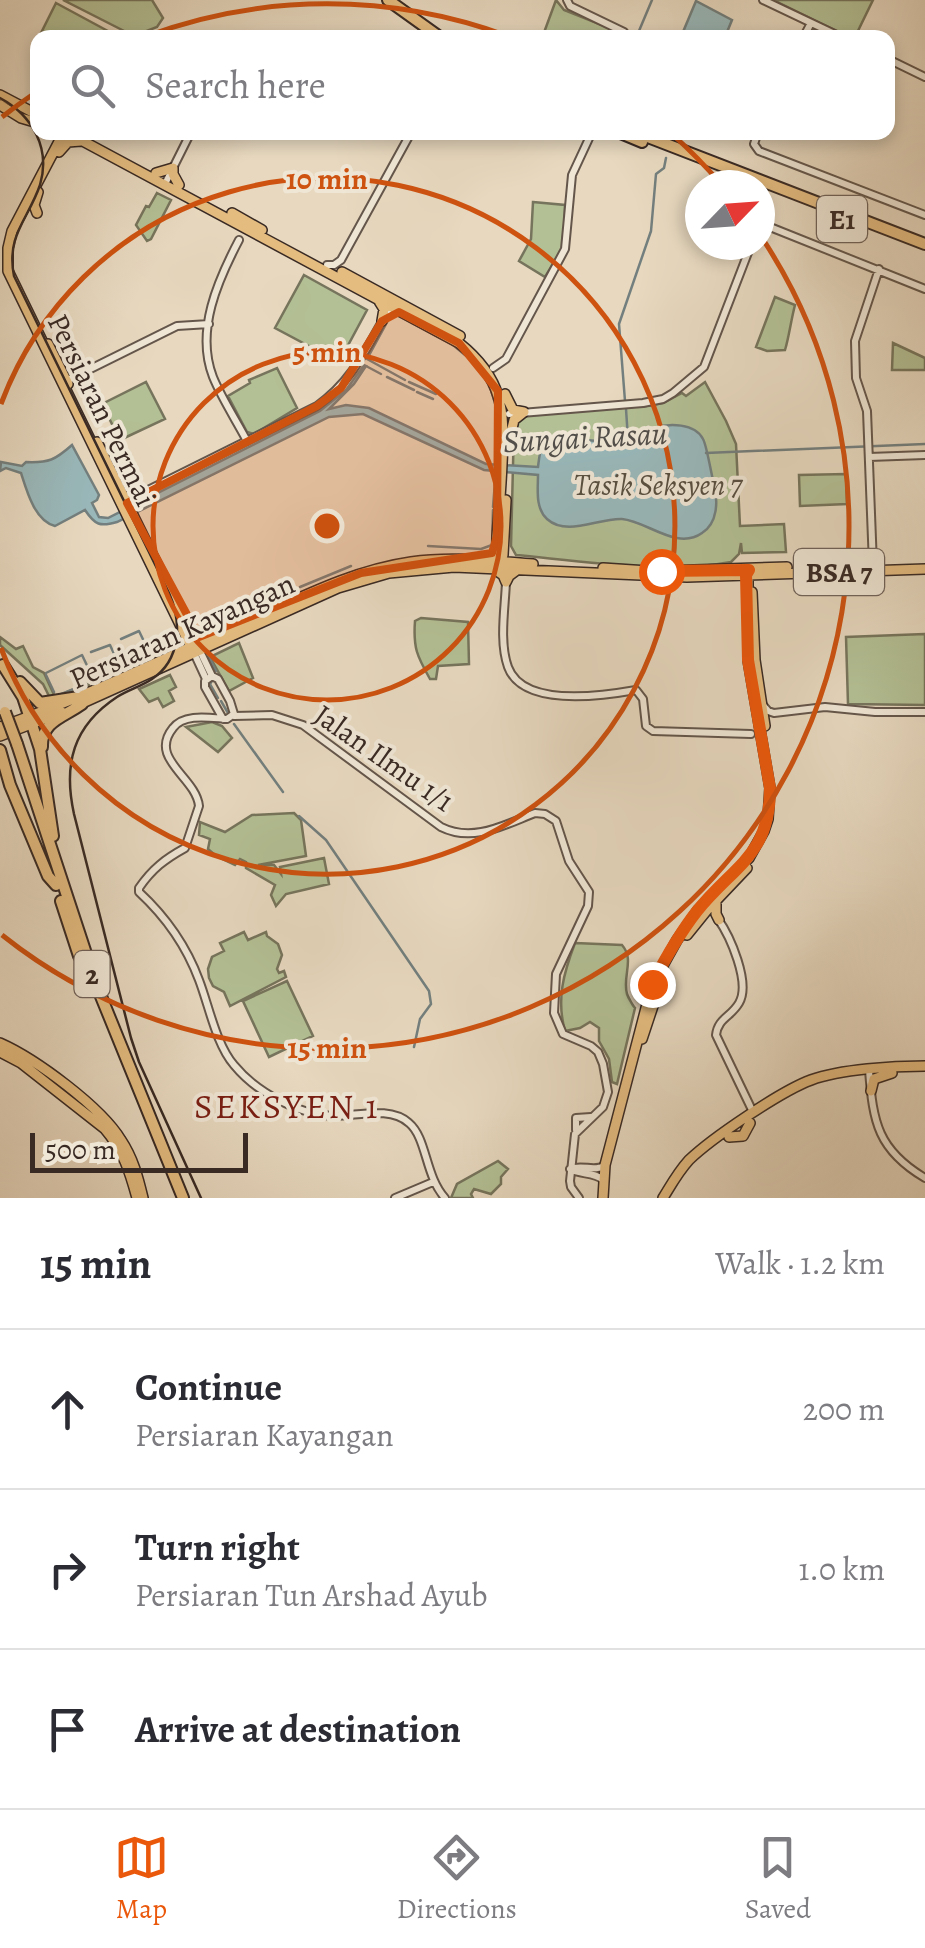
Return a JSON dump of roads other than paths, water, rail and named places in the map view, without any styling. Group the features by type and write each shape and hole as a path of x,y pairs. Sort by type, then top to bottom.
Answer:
{"highway":[{"path":"378,0 417,30"},
{"path":"388,0 429,30"},
{"name":"E1","path":"639,140 717,170"},
{"name":"E1","path":"655,140 925,247"},
{"name":"E1","path":"775,192 925,247"},
{"path":"2,664 40,703 81,701"},
{"path":"2,664 17,686 44,768"},
{"name":"2","path":"0,699 9,747 96,1003 180,1198"},
{"path":"78,929 51,827 42,738 45,729 81,701"},
{"path":"9,747 2,764 48,876 56,885"},
{"name":"2","path":"9,747 180,1198"}],"main road":[{"path":"0,95 30,114"},
{"path":"0,105 21,118 30,119"},
{"path":"86,140 179,185 462,338 493,368 513,410 524,412"},
{"path":"89,140 459,343 476,356 498,391 506,443"},
{"path":"56,143 94,143"},
{"name":"Persiaran Permai","path":"56,143 23,220 13,248 12,265 75,412 125,502"},
{"name":"Persiaran Permai","path":"56,143 12,231 7,260 11,282 66,384 186,630 200,650"},
{"path":"156,173 173,168 179,185"},
{"path":"23,220 38,214 34,205 38,192"},
{"path":"7,260 0,248 12,231"},
{"path":"361,282 391,306"},
{"path":"376,298 384,309 382,321"},
{"path":"382,321 395,312 406,314"},
{"path":"55,363 67,374 78,376"},
{"path":"75,412 66,384 78,376"},
{"path":"454,567 495,564 503,555 509,414 505,394"},
{"path":"70,401 110,491 125,502"},
{"path":"506,443 514,420 524,412"},
{"path":"476,560 492,553 501,532"},
{"path":"501,532 505,549 518,566 506,582"},
{"path":"500,561 535,569"},
{"name":"Persiaran Kayangan","path":"200,650 301,596 409,562 500,561 535,569 661,577 749,574"},
{"name":"Persiaran Kayangan","path":"778,571 925,566"},
{"name":"Persiaran Kayangan","path":"0,736 338,588 380,576 454,567 778,571 925,566"},
{"path":"491,568 506,582"},
{"path":"713,570 749,574 778,571"},
{"path":"749,591 758,580 778,571"},
{"path":"338,588 361,574 380,576"},
{"path":"605,1198 605,1165 652,984 676,940 749,858 764,831 770,805 748,660 749,574"},
{"path":"605,1198 656,990 702,913 754,862 773,820 776,792 758,728 761,703 749,591 732,576"},
{"path":"176,658 186,630 199,637 200,650"},
{"name":"Persiaran Kayangan","path":"3,720 30,720"},
{"path":"717,900 719,920"},
{"path":"702,913 719,920"},
{"path":"0,1043 47,1070 107,1122 130,1154 140,1198"},
{"path":"0,1052 21,1062 105,1130 127,1164 140,1198"},
{"path":"666,1198 700,1156 729,1137 743,1136 752,1118 798,1090 869,1073 925,1069"},
{"path":"666,1198 678,1172 692,1158 796,1086 812,1080 925,1069"},
{"path":"871,1091 874,1079 892,1073"},
{"path":"854,1077 866,1082 871,1091"}],"street":[{"path":"567,0 570,6 620,30"},
{"path":"764,0 827,30"},
{"path":"808,30 811,22"},
{"path":"895,62 925,77"},
{"path":"166,181 188,140"},
{"path":"327,265 341,260 407,140"},
{"path":"493,368 506,359 565,249 572,175 588,140"},
{"path":"755,140 759,151 925,216"},
{"path":"236,223 239,240 217,285 209,324 208,356 212,374 247,441"},
{"path":"775,229 925,289"},
{"path":"239,240 248,234 258,235"},
{"path":"341,260 344,274"},
{"path":"509,414 663,399 704,367 745,260"},
{"path":"873,565 867,411 856,374 855,341 879,270"},
{"path":"125,502 318,406 341,388 391,306"},
{"path":"78,376 178,326 209,324"},
{"path":"869,450 925,455"},
{"path":"506,582 504,649 511,675 537,693 593,697 636,690 643,699 646,726 656,732 758,728 774,713 825,707 925,712"},
{"path":"200,650 209,678 205,687 223,718"},
{"path":"209,678 218,679 233,713"},
{"path":"761,703 774,713"},
{"path":"216,709 209,718 180,721 167,736 166,756 199,798 197,818 185,848 150,872 139,892 176,932 235,1066 287,1106 330,1116 386,1114 405,1120 420,1139 432,1182 445,1198"},
{"name":"Jalan Ilmu 1/1","path":"209,718 233,713 272,715 303,725 452,832 480,833 535,813 553,818 569,861 587,886 590,900 556,974 554,1013 563,1034 591,1046 602,1058 607,1085 603,1107 575,1134 571,1158 576,1169"},
{"path":"719,920 736,955 743,990 738,1005 718,1022 716,1035 752,1118"},
{"path":"869,1073 877,1125 888,1147 903,1165 925,1178"},
{"path":"576,1169 598,1169 605,1165"},
{"path":"576,1169 603,1180"},
{"path":"576,1169 570,1181 579,1198"},
{"path":"395,1198 432,1182"}],"water":[{"path":"696,1 732,20 728,30 684,30"},
{"name":"Tasik Seksyen 7","path":"364,365 354,384 329,409 346,405 369,408 486,464 538,467 544,443 557,435 606,441 630,438 667,425 694,430 703,439 707,454 716,497 714,518 702,533 682,539 622,519 573,527 555,524 541,509 538,475 484,470 363,414 329,417 106,524 95,522 85,510 55,526 48,523 33,505 21,473 6,468 0,471 1,462 22,466 26,462 46,461 72,445 99,495 92,503 99,517 108,518 320,411 346,390"}],"waterway":[{"name":"Sungai Rasau","path":"639,30 652,0"},
{"name":"Sungai Rasau","path":"625,401 619,324 651,231 656,174 664,168 666,158"},
{"path":"405,380 367,359 391,315 453,345 465,355"},
{"path":"366,366 381,374"},
{"path":"387,377 414,390"},
{"path":"409,382 436,394"},
{"path":"489,384 494,400"},
{"path":"417,392 433,399"},
{"name":"Sungai Rasau","path":"626,409 628,439"},
{"path":"497,464 498,422"},
{"name":"Sungai Rasau","path":"706,453 925,444"},
{"path":"493,507 496,469"},
{"path":"428,546 481,549 492,545 493,510"},
{"path":"300,587 351,566"},
{"path":"272,599 294,589"},
{"path":"257,606 267,602"},
{"path":"192,625 199,632 254,608"},
{"path":"121,639 139,631 150,654"},
{"path":"91,652 110,645 120,667"},
{"path":"46,673 82,655 94,680 91,681"},
{"path":"209,657 216,671"},
{"path":"127,665 133,662"},
{"path":"102,670 99,671 103,672"},
{"path":"103,677 115,672"},
{"path":"46,675 54,692"},
{"path":"212,681 218,698"},
{"path":"59,695 86,684"},
{"path":"221,701 228,713"},
{"path":"234,724 283,792"},
{"path":"299,816 326,840 429,991 431,1004 420,1019 414,1047"}],"tram line":[{"path":"0,98 30,123"},
{"path":"38,140 43,171 16,238 14,276 169,593 177,628 174,651 162,671 102,708 81,734 71,763 71,796 131,1038 201,1198"}],"district":[{"name":"SEKSYEN 1","path":"287,1106"}]}
